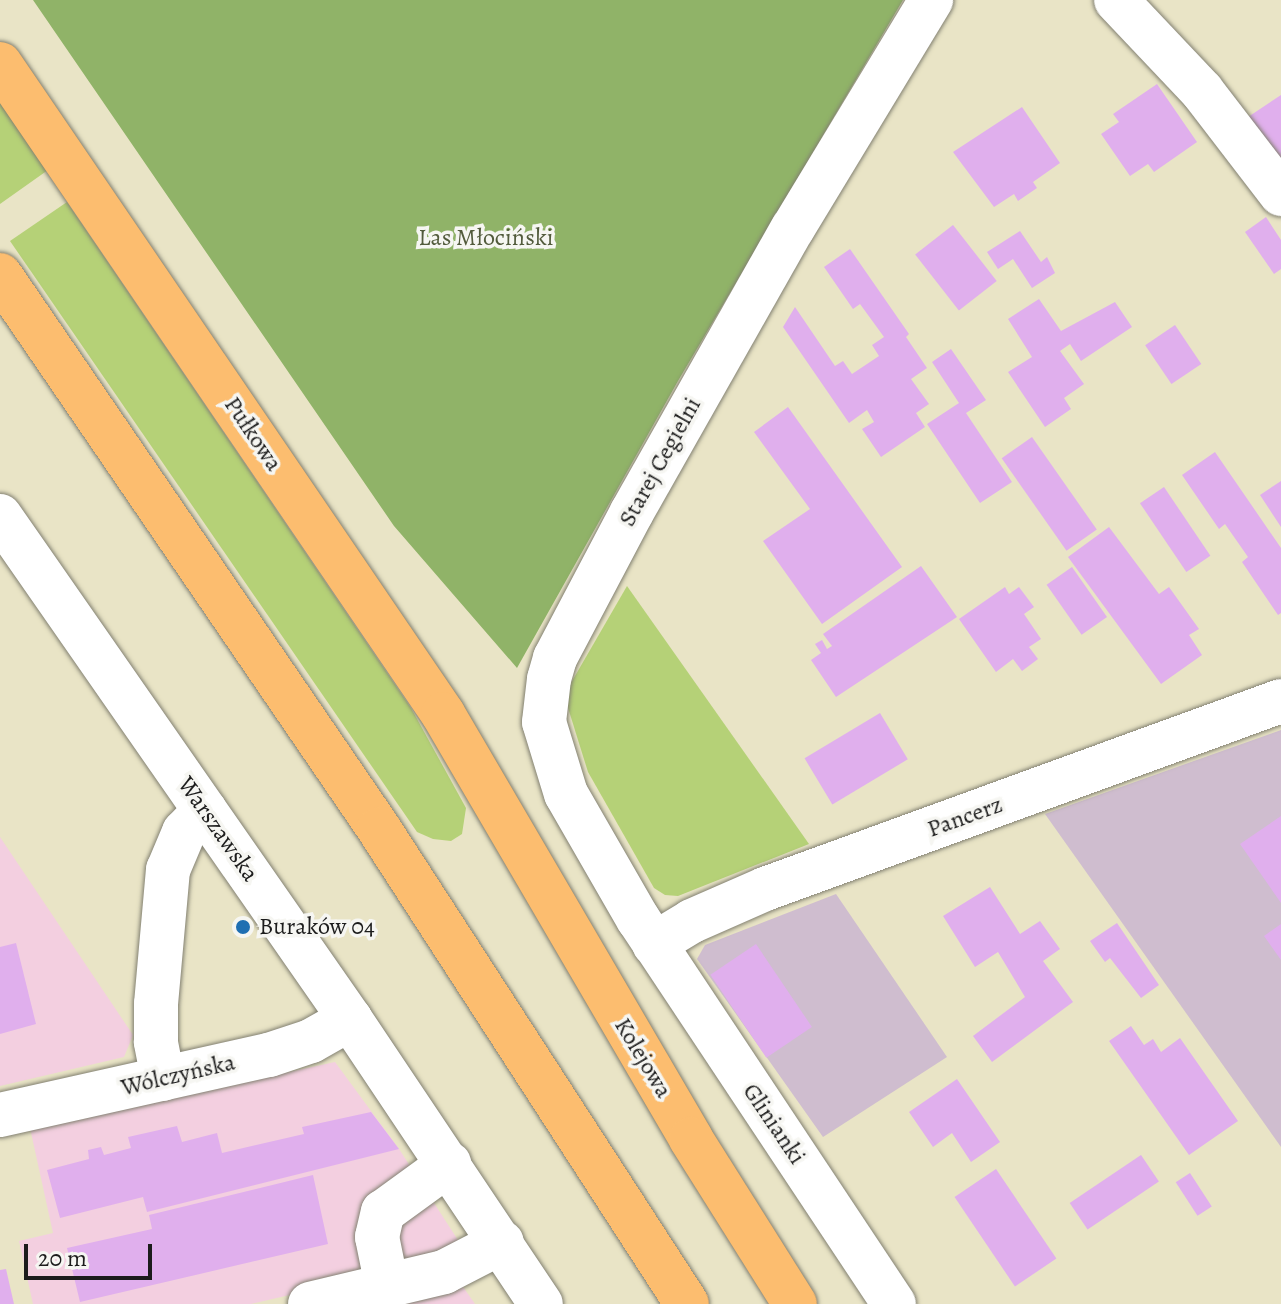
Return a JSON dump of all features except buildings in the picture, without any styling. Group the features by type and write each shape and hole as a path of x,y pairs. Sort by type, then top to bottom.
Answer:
{"highway":[{"name":"Pułkowa","path":"0,64 389,633 467,754 498,809"},
{"path":"0,275 411,878 687,1304"},
{"name":"Kolejowa","path":"498,809 691,1139 795,1304"}],"street":[{"name":"Starej Cegielni","path":"654,944 575,812 558,775 544,722 549,679 565,638 710,370 931,0"},
{"path":"1116,0 1202,91 1281,194"},
{"name":"Warszawska","path":"0,516 350,1019 541,1304"},
{"name":"Pancerz","path":"654,944 708,913 765,889 1281,701"},
{"path":"163,1079 156,1042 156,1004 168,870 184,832 205,810"},
{"name":"Glinianki","path":"654,944 894,1304"},
{"name":"Wólczyńska","path":"0,1115 290,1049 350,1019"},
{"path":"387,1286 378,1245 379,1219 396,1199 449,1164"},
{"path":"310,1304 444,1272 502,1242"}],"shaded area":[{"path":"1281,730 1281,1147 1045,814"},
{"path":"0,837 133,1035 124,1057 0,1086"},
{"path":"836,894 947,1057 823,1137 697,959 705,945"},
{"path":"335,1062 399,1149 467,1254 251,1304 33,1304 19,1241 53,1233 30,1128"},
{"path":"459,1281 475,1304 361,1304"}],"green space":[{"name":"Las Młociński","path":"33,0 903,0 678,381 517,668 394,526"},
{"path":"0,102 48,170 0,204"},
{"path":"67,202 411,708 466,808 462,834 451,841 433,839 417,832 10,241"},
{"path":"627,586 809,844 678,896 665,895 654,888 588,772 564,695"}],"place":[{"name":"Buraków 04","path":"243,927"}]}
